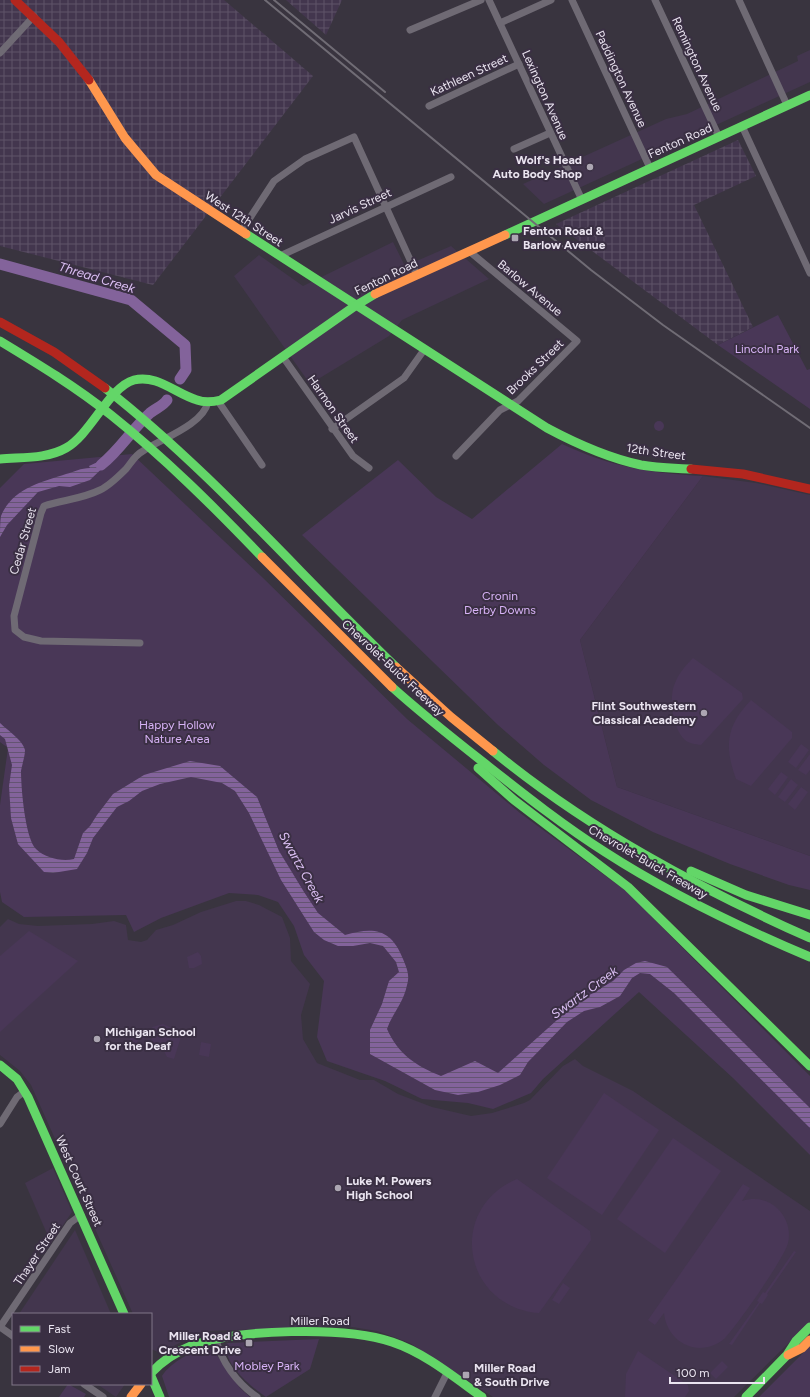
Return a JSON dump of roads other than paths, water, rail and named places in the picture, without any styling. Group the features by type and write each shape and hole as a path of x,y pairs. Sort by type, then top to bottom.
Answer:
{"main road":[{"name":"West 12th Street","path":"15,0 34,16 75,60 122,137 145,164 182,192 242,230 355,306 511,405"},
{"name":"Fenton Road","path":"0,460 49,454 66,448 86,432 119,389 133,380 150,379 192,400 208,402 218,401 234,392 355,306 378,293 787,105 809,97"},
{"name":"Chevrolet-Buick Freeway","path":"0,322 69,362 132,410 191,462 405,676 475,738 544,791 624,843 679,875 731,903 810,938"},
{"name":"Chevrolet-Buick Freeway","path":"0,341 58,376 106,411 172,467 351,646 427,719 550,814 601,850 681,896 742,927 810,957"},
{"name":"12th Street","path":"511,405 560,436 586,448 615,458 664,468 749,475 810,489"},
{"path":"427,719 498,788 628,887 810,1066"},
{"path":"544,791 711,881 765,902 810,915"},
{"name":"West Court Street","path":"0,1064 15,1077 25,1091 124,1313"},
{"path":"746,1397 787,1355 796,1341 810,1327"},
{"name":"Miller Road","path":"152,1372 162,1363 182,1350 216,1338 250,1334 334,1332 360,1334 382,1339 405,1347 482,1397"},
{"path":"787,1355 802,1348 810,1340"},
{"path":"152,1378 160,1397"},
{"path":"131,1397 140,1385"}],"street":[{"path":"410,30 481,0"},
{"name":"Lexington Avenue","path":"489,0 582,200"},
{"path":"500,23 551,0"},
{"name":"Paddington Avenue","path":"572,0 650,168"},
{"name":"Remington Avenue","path":"655,0 719,137"},
{"path":"739,0 787,105"},
{"path":"0,53 34,16"},
{"name":"Kathleen Street","path":"429,106 519,64"},
{"path":"742,126 810,273"},
{"path":"514,149 550,133"},
{"path":"242,230 274,181 305,159 354,137 417,275"},
{"name":"Jarvis Street","path":"280,256 451,177"},
{"name":"Barlow Avenue","path":"469,251 577,341"},
{"name":"Brooks Street","path":"456,456 500,410 518,401 577,341"},
{"path":"332,429 404,378 424,350"},
{"name":"Harmon Street","path":"283,357 332,429 353,456 369,468"},
{"path":"218,401 262,465"},
{"name":"Cedar Street","path":"140,643 41,641 24,637 15,630 14,616 41,513 44,506 84,497 102,489 123,471 140,452 199,418 206,409 208,402"},
{"path":"0,1124 17,1097 25,1091"},
{"name":"Thayer Street","path":"0,1327 70,1223 81,1215"},
{"path":"0,1327 12,1335"},
{"path":"216,1338 219,1350 238,1380 257,1397"},
{"path":"434,1397 447,1373"},
{"path":"85,1385 103,1397"}],"waterway":[{"name":"Thread Creek","path":"0,264 131,300 185,345 186,370 180,379"},
{"name":"Thread Creek","path":"101,465 114,453 150,413 164,404 167,400"}],"railway":[{"path":"265,0 591,270 663,325 810,428"},
{"path":"274,0 385,92"}],"place":[{"name":"Wolf's Head Auto Body Shop","path":"590,167"},
{"name":"Fenton Road & Barlow Avenue","path":"515,238"},
{"name":"Flint Southwestern Classical Academy","path":"704,713"},
{"name":"Michigan School for the Deaf","path":"97,1039"},
{"name":"Luke M. Powers High School","path":"338,1188"},
{"name":"Miller Road & Crescent Drive","path":"249,1343"},
{"name":"Miller Road & South Drive","path":"466,1375"}],"park label":[{"name":"Lincoln Park","path":"767,349"},
{"name":"Cronin Derby Downs","path":"500,603"},
{"name":"Happy Hollow Nature Area","path":"177,732"},
{"name":"Mobley Park","path":"267,1366"}],"water label":[{"name":"Swartz Creek","path":"302,867"},
{"name":"Swartz Creek","path":"584,992"}]}
